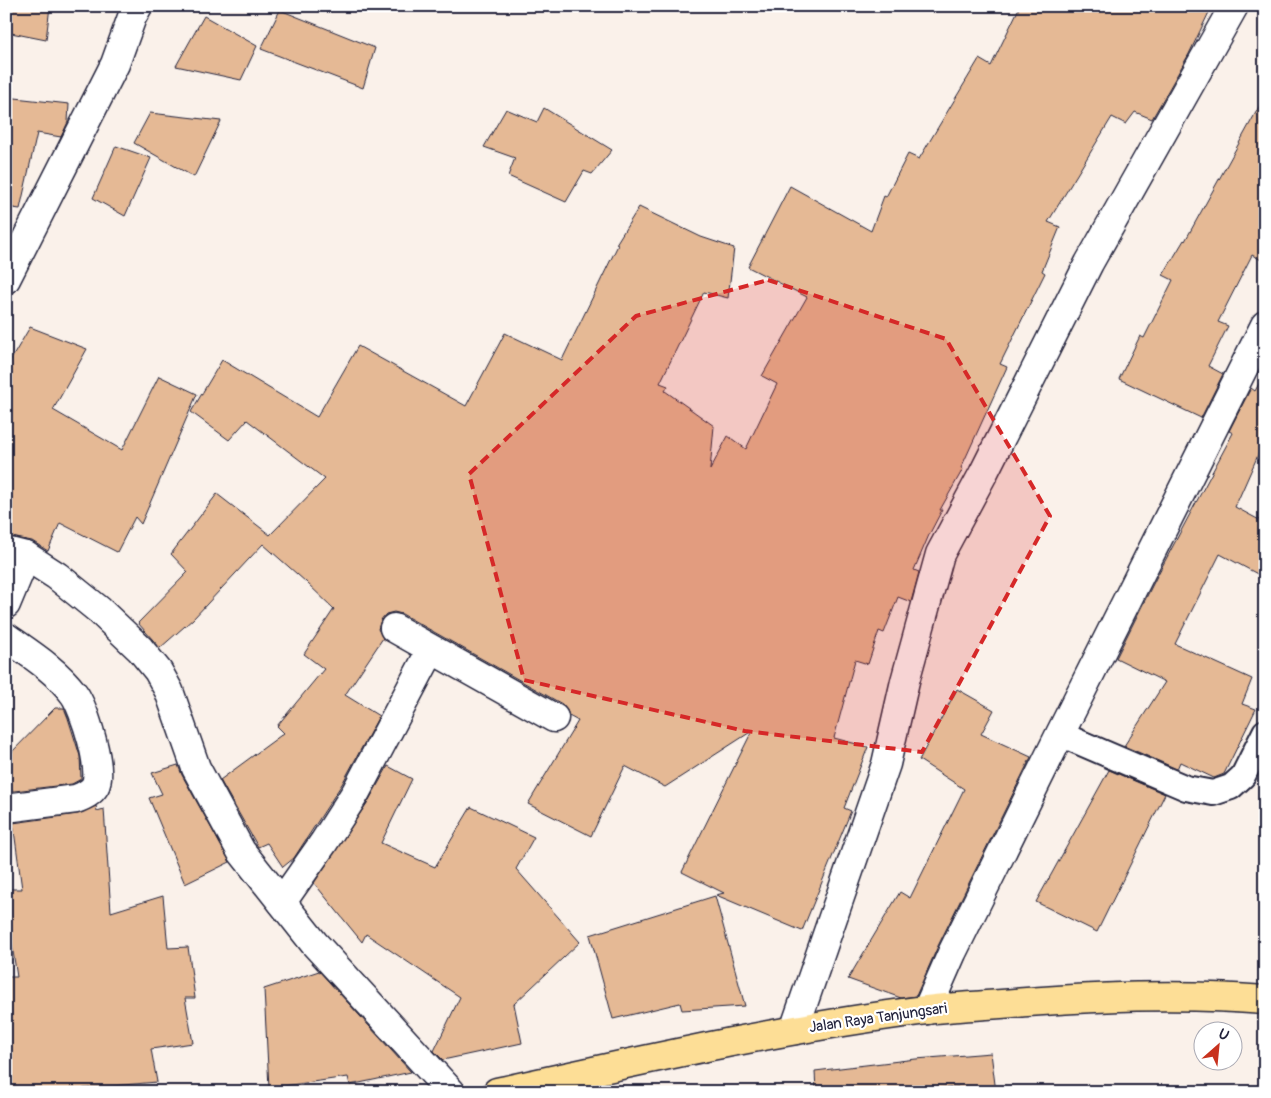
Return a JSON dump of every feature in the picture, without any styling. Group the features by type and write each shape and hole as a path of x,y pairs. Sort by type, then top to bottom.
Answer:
{"highway":[{"name":"Jalan Raya Tanjungsari","path":"497,1092 736,1040 927,1010 1084,998 1154,995 1224,996 1265,1000"}],"street":[{"path":"794,1030 886,764 905,681 940,554 983,474 1089,263 1234,6"},
{"path":"6,279 115,64 129,10"},
{"path":"927,1010 952,953 1265,324"},
{"path":"6,604 16,554 57,576 99,610 140,649 158,670 169,691 196,768 241,850 314,944 450,1092"},
{"path":"394,628 554,718"},
{"path":"6,637 52,670 75,695 94,742 98,776 95,786 86,795 76,799 6,808"},
{"path":"282,902 356,792 431,650"}],"lane":[{"path":"1060,734 1186,788 1213,793 1231,787 1243,776 1265,732"}],"highlighted area":[{"path":"768,280 946,339 1050,516 922,752 745,731 524,680 469,474 636,316"}],"building":[{"path":"6,6 50,6 46,40 6,32"},
{"path":"1020,6 1212,6 1189,54 1152,119 1135,112 1126,124 1112,117 1048,222 1060,227 1042,271 1045,273 1000,364 1007,367 961,468 963,469 940,510 942,510 914,570 919,572 911,602 898,597 884,633 879,631 868,664 855,660 834,738 868,747 844,808 851,811 802,931 716,895 724,893 682,872 752,731 665,787 625,766 591,836 528,804 578,721 569,716 562,704 402,614 394,612 386,614 381,620 378,629 383,638 345,695 379,716 342,784 294,858 283,867 267,843 258,847 220,780 284,733 277,726 324,669 304,654 334,609 263,544 193,619 160,648 138,623 188,572 171,554 217,494 270,535 325,479 247,420 229,440 191,412 222,360 317,417 358,346 466,406 505,333 562,360 618,245 616,244 639,207 701,237 734,248 728,298 704,292 660,383 668,386 665,391 714,426 710,470 728,436 746,449 777,384 762,376 807,297 748,267 790,186 871,231 884,196 886,197 908,154 919,159 979,59 991,66"},
{"path":"280,10 375,48 363,88 261,49"},
{"path":"204,16 257,46 241,80 176,66"},
{"path":"1265,96 1265,262 1252,255 1218,322 1228,326 1208,366 1223,374 1201,418 1119,379 1140,336 1144,338 1173,280 1163,275 1185,241"},
{"path":"6,97 69,104 68,122 61,137 37,133 20,209 6,207"},
{"path":"544,108 612,150 592,174 584,171 566,202 508,176 515,158 484,147 506,109 537,122"},
{"path":"150,113 221,121 194,177 134,143"},
{"path":"116,146 151,158 125,216 93,198"},
{"path":"30,327 87,349 53,410 122,450 159,376 197,394 141,524 135,517 117,552 60,523 48,551 32,541 6,536 6,368"},
{"path":"1265,373 1265,447 1262,446 1235,507 1265,523 1265,578 1220,554 1175,644 1252,679 1242,704 1256,709 1224,774 1214,778 1180,762 1177,769 1124,746 1165,682 1116,658 1233,433 1229,431 1251,388 1255,391"},
{"path":"957,689 994,710 981,734 1031,757 938,946 916,996 901,998 848,979 900,892 910,898 964,789 919,760"},
{"path":"55,708 64,708 68,718 80,756 81,779 72,784 6,792 6,758"},
{"path":"178,765 230,862 185,884 149,798 162,794 152,773"},
{"path":"388,766 412,779 381,843 435,867 471,807 534,837 516,869 580,942 514,1004 522,1043 443,1060 434,1051 460,997 366,934 362,942 314,883 369,800"},
{"path":"1109,770 1165,794 1097,932 1036,902"},
{"path":"96,806 97,811 104,809 111,912 163,896 168,948 188,947 195,998 185,998 193,1043 151,1049 157,1082 44,1092 6,1092 6,977 17,977 6,907 6,889 22,889 13,823 78,814"},
{"path":"715,896 745,1006 682,1010 680,1003 613,1019 590,935"},
{"path":"319,971 411,1072 350,1085 348,1077 269,1088 264,989"},
{"path":"991,1053 996,1092 958,1092 958,1087 899,1092 816,1092 815,1071 916,1059"}]}
